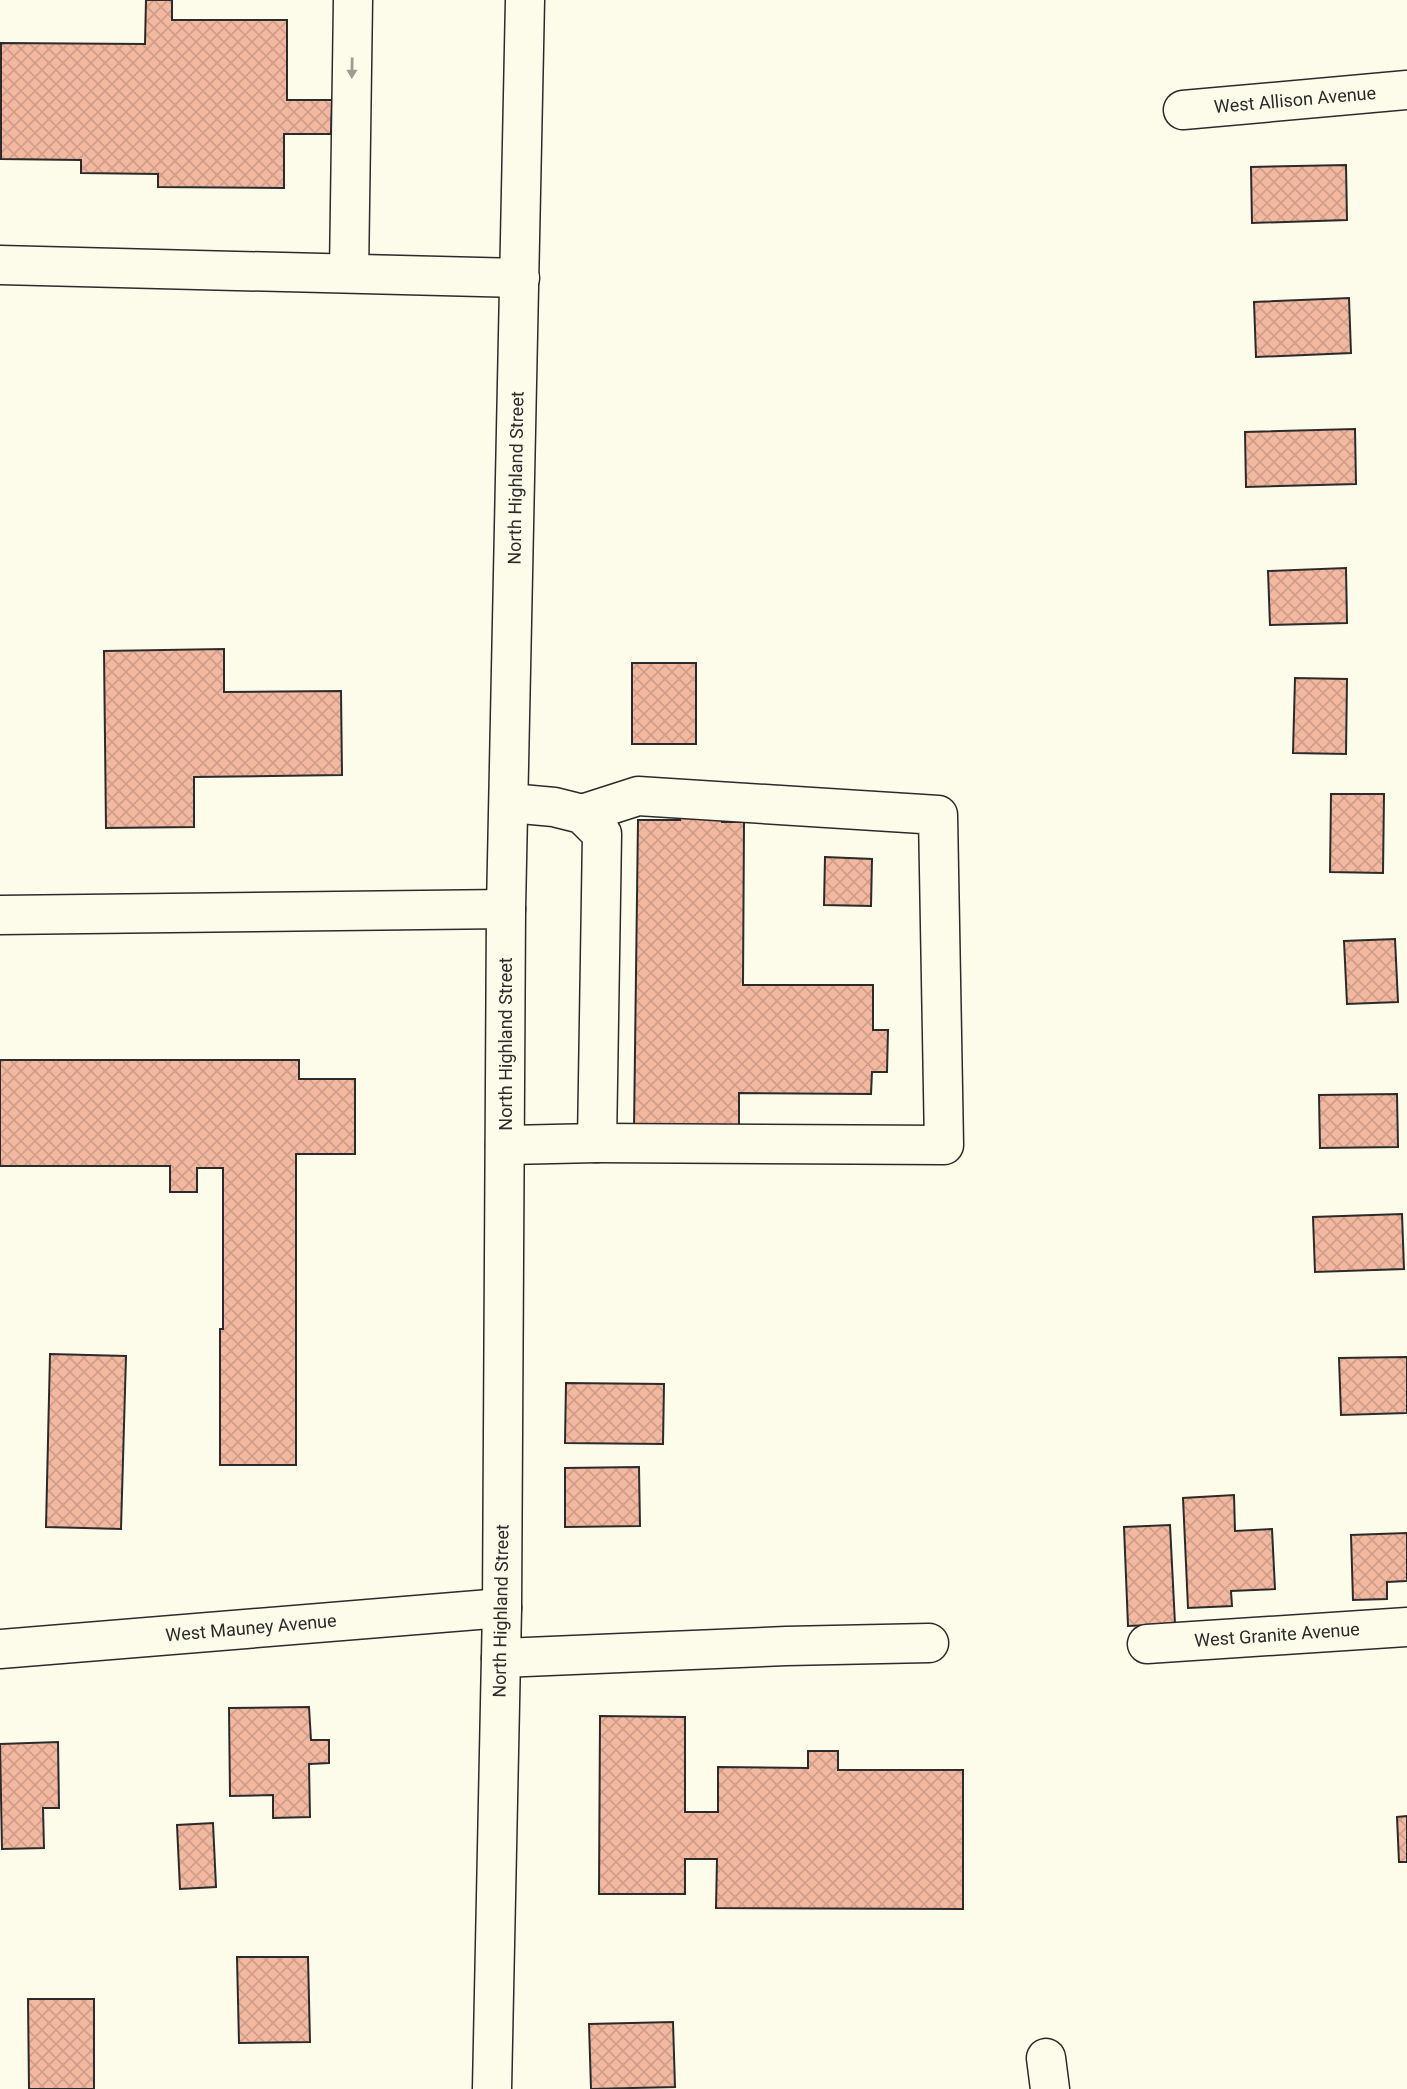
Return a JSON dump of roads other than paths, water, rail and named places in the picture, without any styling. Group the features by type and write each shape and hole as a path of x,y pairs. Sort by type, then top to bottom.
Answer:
{"street":[{"path":"349,273 353,0"},
{"name":"North Highland Street","path":"492,2089 502,1608 506,909 525,0"},
{"name":"West Allison Avenue","path":"1183,110 1407,90"},
{"path":"0,265 520,278"},
{"path":"505,1145 944,1145 938,815 638,796 582,814 554,807 510,803"},
{"path":"582,814 601,834 597,1143"},
{"path":"0,915 506,909"},
{"name":"West Mauney Avenue","path":"0,1649 502,1608"},
{"name":"West Granite Avenue","path":"1147,1644 1407,1627"},
{"path":"501,1658 929,1643"}]}
